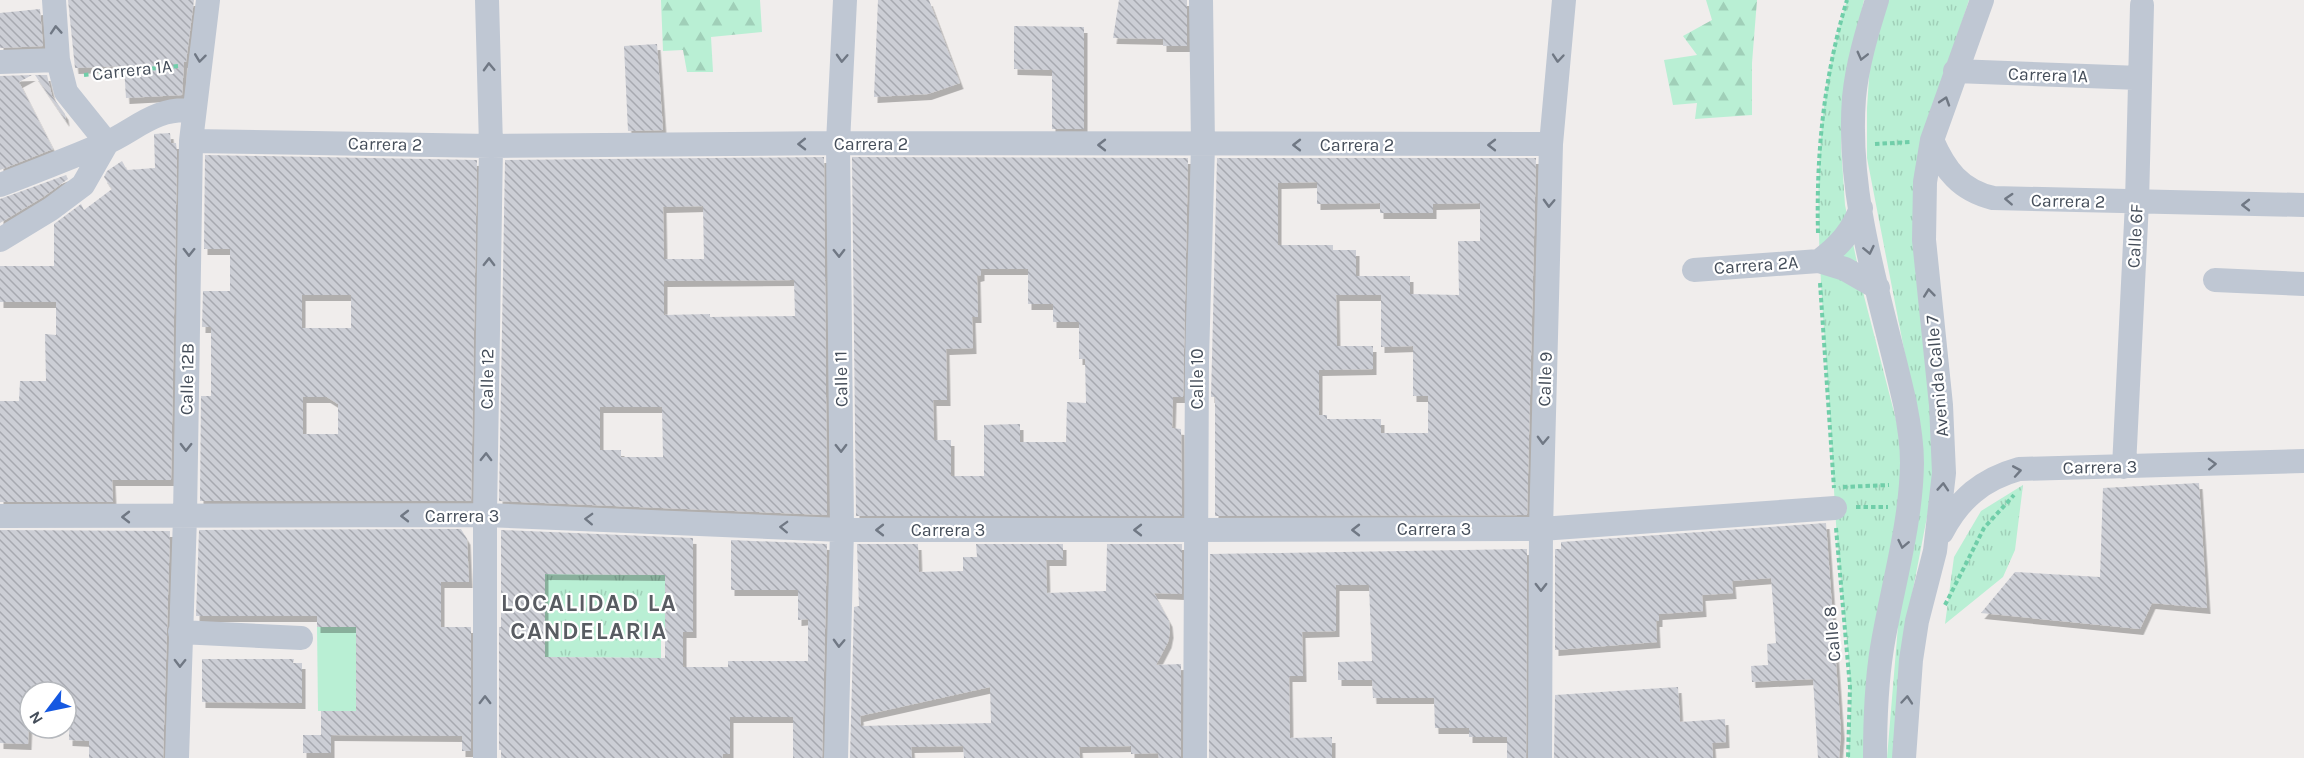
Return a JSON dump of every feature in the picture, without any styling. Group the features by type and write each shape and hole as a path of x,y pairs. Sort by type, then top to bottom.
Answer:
{"street":[{"path":"54,0 61,68 66,92 107,143"},
{"name":"Calle 12B","path":"177,758 185,517 191,141 208,0"},
{"name":"Calle 12","path":"485,758 485,515 491,146 487,0"},
{"name":"Calle 11","path":"836,758 842,530 838,143 845,0"},
{"name":"Calle 10","path":"1196,758 1197,360 1203,145 1201,0"},
{"name":"Calle 9","path":"1540,758 1541,529 1551,144 1564,0"},
{"name":"Avenida Calle 7","path":"1875,758 1877,688 1882,649 1906,529 1912,462 1910,429 1905,404 1861,208 1854,147 1854,96 1857,77 1877,2"},
{"name":"Avenida Calle 7","path":"1904,758 1911,660 1917,621 1935,551 1943,496 1944,452 1924,240 1926,141 1955,71 1978,4"},
{"name":"Calle 6F","path":"2124,467 2137,202 2142,4"},
{"path":"0,62 61,68"},
{"name":"Carrera 1A","path":"1955,71 2140,78"},
{"path":"0,185 107,143 148,118 185,110 194,111"},
{"name":"Carrera 2","path":"191,141 491,146 838,143 1551,144"},
{"name":"Carrera 2","path":"1926,141 1959,183 1980,195 2005,200 2304,205"},
{"path":"0,240 51,209 83,185 107,143"},
{"name":"Carrera 2A","path":"1819,261 1847,236 1861,208"},
{"name":"Carrera 2A","path":"1694,270 1819,261 1845,269 1878,288"},
{"path":"2216,280 2304,284"},
{"name":"Carrera 3","path":"1935,551 1942,532 1953,513 1978,487 2004,473 2019,469 2304,461"},
{"name":"Carrera 3","path":"0,516 485,515 842,530 1541,529 1834,498"},
{"path":"180,632 301,638"}],"path":[{"name":"Carrera 1A","path":"61,68 200,64"},
{"path":"1875,146 1926,141"},
{"path":"1940,615 1984,528 2044,468"},
{"path":"1834,498 1899,485"},
{"path":"1834,498 1895,506"},
{"name":"Calle 8","path":"1834,498 1850,687 1848,758"}],"green space":[{"path":"661,0 760,0 762,32 711,37 713,72 687,72 683,50 663,51"},
{"path":"1706,0 1757,0 1752,63 1752,115 1695,119 1697,103 1673,105 1664,60 1697,55 1683,36 1712,20"},
{"path":"1847,0 1864,0 1844,90 1841,146 1845,205 1864,296 1902,443 1904,478 1865,758 1848,758 1851,694 1836,528 1819,231 1821,140 1826,95 1834,48"},
{"path":"1888,0 1969,0 1928,127 1933,486 1908,615 1895,758 1887,758 1899,614 1908,370 1867,158 1870,63"},
{"path":"2023,485 2015,550 2003,577 1945,624 1954,557 1981,511"},
{"path":"545,574 665,575 665,632 661,632 661,658 545,657"},
{"path":"317,627 356,627 357,711 318,711"}],"building":[{"path":"68,0 194,0 186,62 184,62 182,95 126,98 124,66 75,68"},
{"path":"878,0 929,0 960,83 928,94 874,97"},
{"path":"1119,0 1187,0 1187,46 1163,46 1163,39 1113,38"},
{"path":"40,9 43,46 0,48 0,13"},
{"path":"1014,26 1084,27 1084,129 1052,129 1052,70 1014,69"},
{"path":"657,44 663,130 628,131 624,46"},
{"path":"32,75 19,82 53,149 0,170 0,76"},
{"path":"35,75 47,75 52,96 65,114 66,121"},
{"path":"170,133 171,143 176,143 177,151 171,480 112,480 113,502 0,502 0,401 19,401 20,381 46,381 45,334 56,335 56,302 0,302 0,266 54,266 54,224 81,204 84,210 112,189 104,177 107,171 122,161 127,170 155,168 154,134"},
{"path":"205,155 477,160 471,501 200,501 201,396 211,396 211,327 202,327 203,291 230,291 230,249 204,249","holes":["302,295 351,295 351,328 302,328","303,397 327,397 338,404 338,434 303,434"]},
{"path":"824,157 827,515 499,501 505,160","holes":["703,206 704,259 664,259 663,207","794,280 795,316 664,315 664,281","600,407 662,407 663,457 621,457 621,450 600,450"]},
{"path":"852,157 1188,158 1183,397 1173,397 1172,428 1181,429 1182,516 856,516","holes":["981,269 1028,269 1028,304 1053,304 1053,322 1079,322 1079,359 1085,359 1086,403 1067,402 1066,442 1020,442 1020,424 984,425 984,476 951,476 951,440 934,440 933,400 947,400 946,349 973,348 972,317 978,317 977,276 981,275"]},
{"path":"1217,158 1536,158 1527,515 1215,516 1215,397 1211,397","holes":["1317,182 1317,204 1380,203 1380,213 1433,213 1433,204 1480,203 1480,241 1458,241 1459,295 1410,294 1410,276 1356,276 1356,250 1333,250 1333,245 1278,245 1278,183","1336,295 1381,295 1381,347 1413,346 1413,396 1428,396 1428,433 1381,433 1381,419 1327,419 1327,415 1319,415 1319,370 1373,369 1373,346 1337,346"]},
{"path":"66,175 68,179 0,223 0,199"},
{"path":"2199,483 2207,608 2152,603 2140,629 1981,613 2015,572 2100,577 2103,488"},
{"path":"1826,523 1841,733 1839,758 1818,758 1813,679 1752,682 1751,666 1768,665 1767,644 1776,643 1771,578 1732,581 1733,593 1702,595 1703,611 1659,614 1659,621 1656,621 1657,642 1555,650 1555,549 1561,549 1561,542"},
{"path":"461,529 467,539 469,582 441,582 441,627 471,627 471,751 462,751 462,736 331,735 331,753 303,753 303,735 321,735 321,711 356,711 356,627 317,627 317,616 196,616 199,530"},
{"path":"0,530 170,531 163,758 89,758 89,741 69,740 78,740 78,680 18,680 18,740 28,740 28,744 0,743"},
{"path":"501,530 693,538 693,632 683,632 683,667 728,667 728,661 808,661 808,619 798,620 798,590 731,590 731,540 827,544 822,758 793,758 793,717 730,717 730,754 723,754 722,758 501,758 501,750 499,750 499,627 501,627","holes":["545,574 665,575 665,658 545,657"]},
{"path":"857,544 918,544 919,572 963,571 963,557 977,557 976,544 1063,544 1063,560 1046,560 1047,593 1106,591 1107,544 1182,544 1182,594 1154,593 1169,621 1170,632 1168,642 1156,665 1181,664 1181,758 1159,758 1158,753 1131,754 1131,746 1079,747 1080,758 964,758 963,746 911,747 912,758 850,758 854,607 859,606","holes":["990,687 991,723 861,726 860,716"]},
{"path":"1527,549 1526,758 1507,758 1507,737 1469,737 1469,728 1435,728 1434,698 1373,698 1372,680 1338,680 1338,662 1372,661 1369,585 1336,585 1336,631 1302,632 1303,676 1289,676 1290,738 1332,737 1332,758 1209,758 1210,554"},
{"path":"202,659 294,659 293,663 302,663 302,703 202,702"},
{"path":"1678,687 1680,722 1725,719 1726,742 1712,743 1713,758 1554,758 1555,695"}],"district":[{"name":"LOCALIDAD LA CANDELARIA","path":"589,617"}]}
